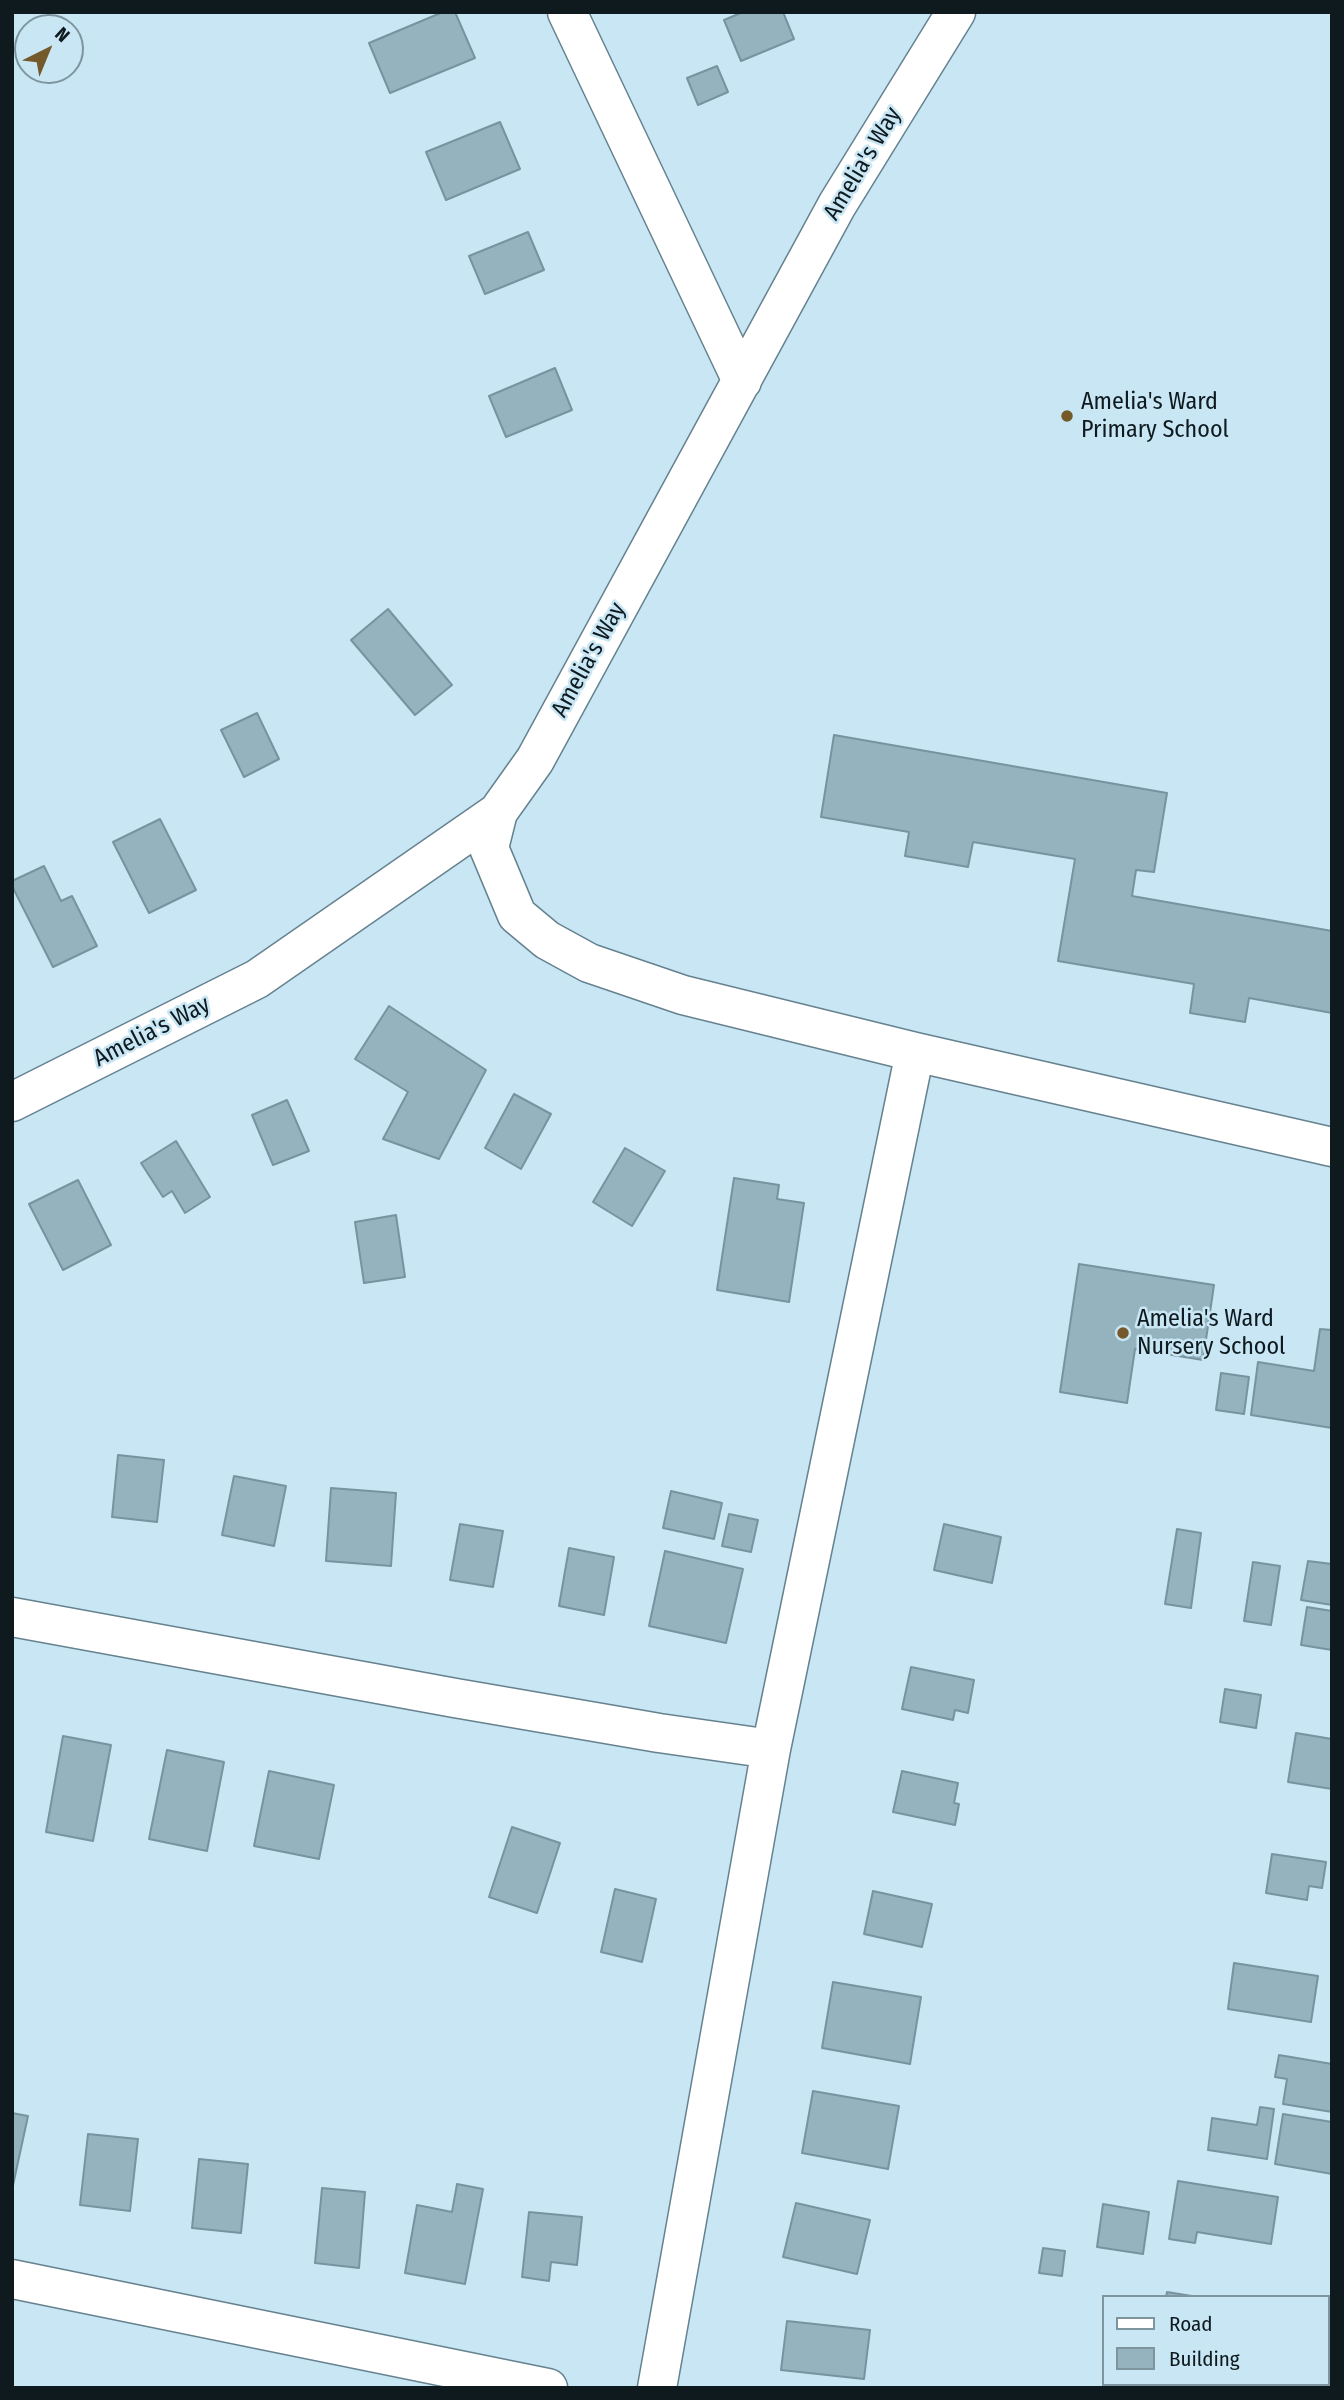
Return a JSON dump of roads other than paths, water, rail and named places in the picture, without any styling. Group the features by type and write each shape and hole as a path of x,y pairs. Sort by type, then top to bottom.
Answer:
{"street":[{"path":"566,12 741,381"},
{"name":"Amelia's Way","path":"12,1102 257,979 498,812 535,760 837,205 956,12"},
{"path":"498,812 489,848 517,915 547,940 589,963 683,995 915,1052 1332,1147"},
{"path":"657,2388 771,1749 915,1052"},
{"path":"12,1617 578,1719 771,1749"},
{"path":"12,2280 548,2388"}],"place":[{"name":"Amelia's Ward Primary School","path":"1067,416"},
{"name":"Amelia's Ward Nursery School","path":"1123,1333"}]}
